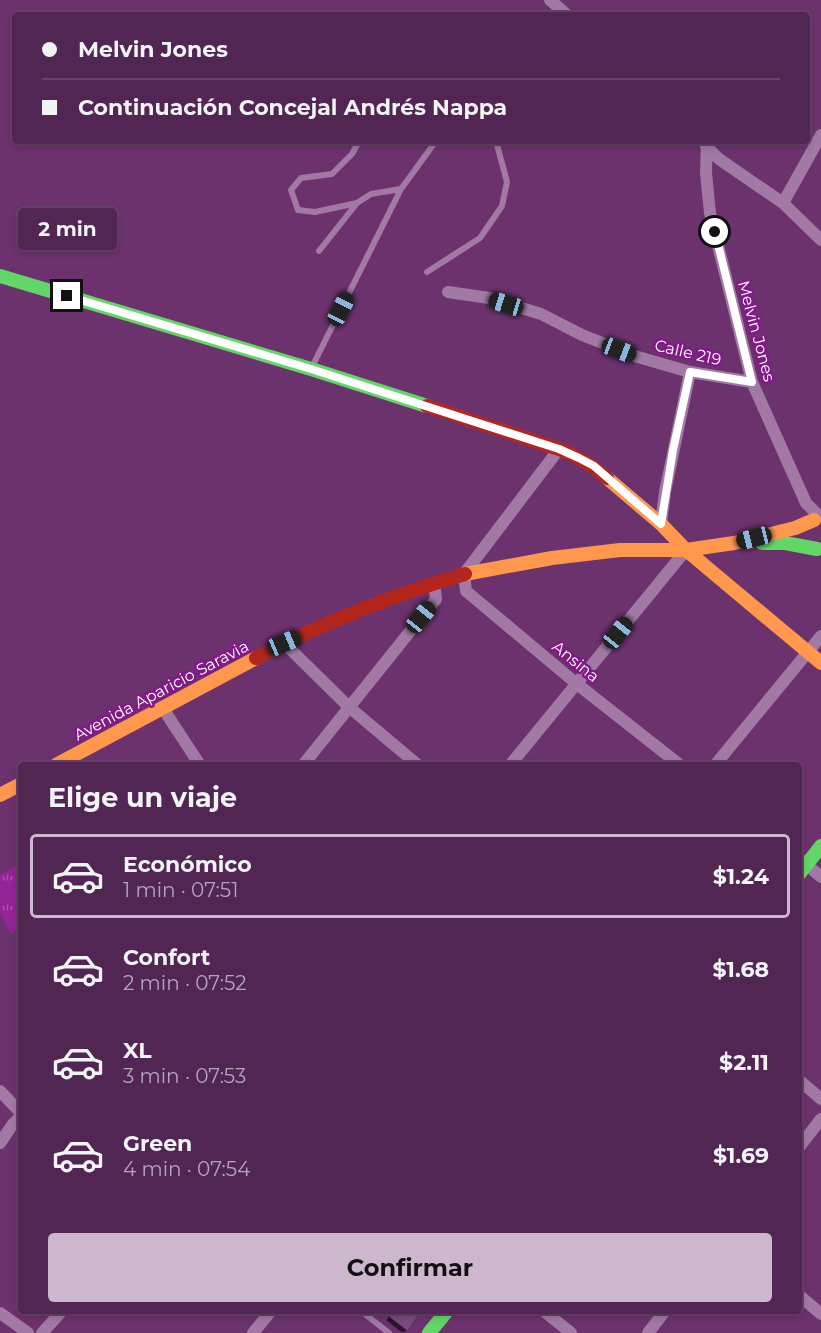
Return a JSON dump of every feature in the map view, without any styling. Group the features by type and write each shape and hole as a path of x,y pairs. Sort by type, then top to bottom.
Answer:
{"main road":[{"path":"0,276 311,369 559,449 579,458 594,466 661,524 686,550 821,663"},
{"path":"818,517 810,526 810,539 819,550"},
{"name":"Avenida Aparicio Saravia","path":"61,762 284,643 389,598 464,574 552,558 620,550 686,550 734,543 795,528 818,517"},
{"name":"Avenida Aparicio Saravia","path":"734,543 785,543 819,550"},
{"path":"0,795 18,786"},
{"path":"802,866 821,846"},
{"path":"429,1333 445,1314"}],"street":[{"path":"550,0 564,12"},
{"path":"783,203 821,135"},
{"name":"Melvin Jones","path":"706,144 710,213 752,382 806,503 818,517"},
{"path":"707,144 719,159 783,203 821,240"},
{"name":"Calle 219","path":"448,292 489,298 541,314 582,335 638,357 690,372 752,382"},
{"path":"661,524 673,450 690,372"},
{"path":"464,574 559,449"},
{"path":"512,762 686,550"},
{"name":"Ansina","path":"464,574 466,591 577,684 676,762"},
{"path":"305,762 436,599 434,584"},
{"path":"717,762 821,636"},
{"path":"284,643 349,707 414,762"},
{"path":"162,707 198,762"},
{"path":"802,866 821,877"},
{"path":"802,1083 821,1099"},
{"path":"0,1091 18,1118"},
{"path":"0,1126 18,1118"},
{"path":"0,1143 18,1118"},
{"path":"802,1143 821,1119"},
{"path":"802,1298 821,1314"},
{"path":"0,1313 28,1333"},
{"path":"42,1333 59,1314"},
{"path":"253,1333 266,1314"},
{"path":"548,1314 571,1333"},
{"path":"648,1333 663,1314"}],"lane":[{"path":"357,144 352,154 332,174 301,178 291,190 298,210 315,212 357,203"},
{"path":"311,369 400,189 434,144"},
{"path":"427,272 480,238 502,206 507,182 497,144"},
{"path":"320,251 357,203 371,194 400,189"},
{"path":"366,1314 388,1333"}],"green space":[{"path":"18,865 18,929 11,934 0,913 0,875"}],"building":[{"path":"392,1314 419,1314 407,1330 390,1317"}],"traffic: fast":[{"path":"0,276 427,406"},
{"path":"762,543 785,543 817,549"},
{"path":"802,870 821,846"},
{"path":"429,1333 445,1314"}],"traffic: slow":[{"path":"607,478 661,524 686,550 821,663"},
{"path":"465,574 552,558 620,550 686,550 734,543 795,528 814,520"},
{"path":"62,762 256,658"},
{"path":"0,795 18,786"}],"traffic: jam":[{"path":"427,406 566,452 584,461 607,478"},
{"path":"256,658 358,611 465,574"}],"route":[{"path":"67,296 311,369 559,449 594,466 661,524 681,407 690,372 752,382 715,232"}]}
